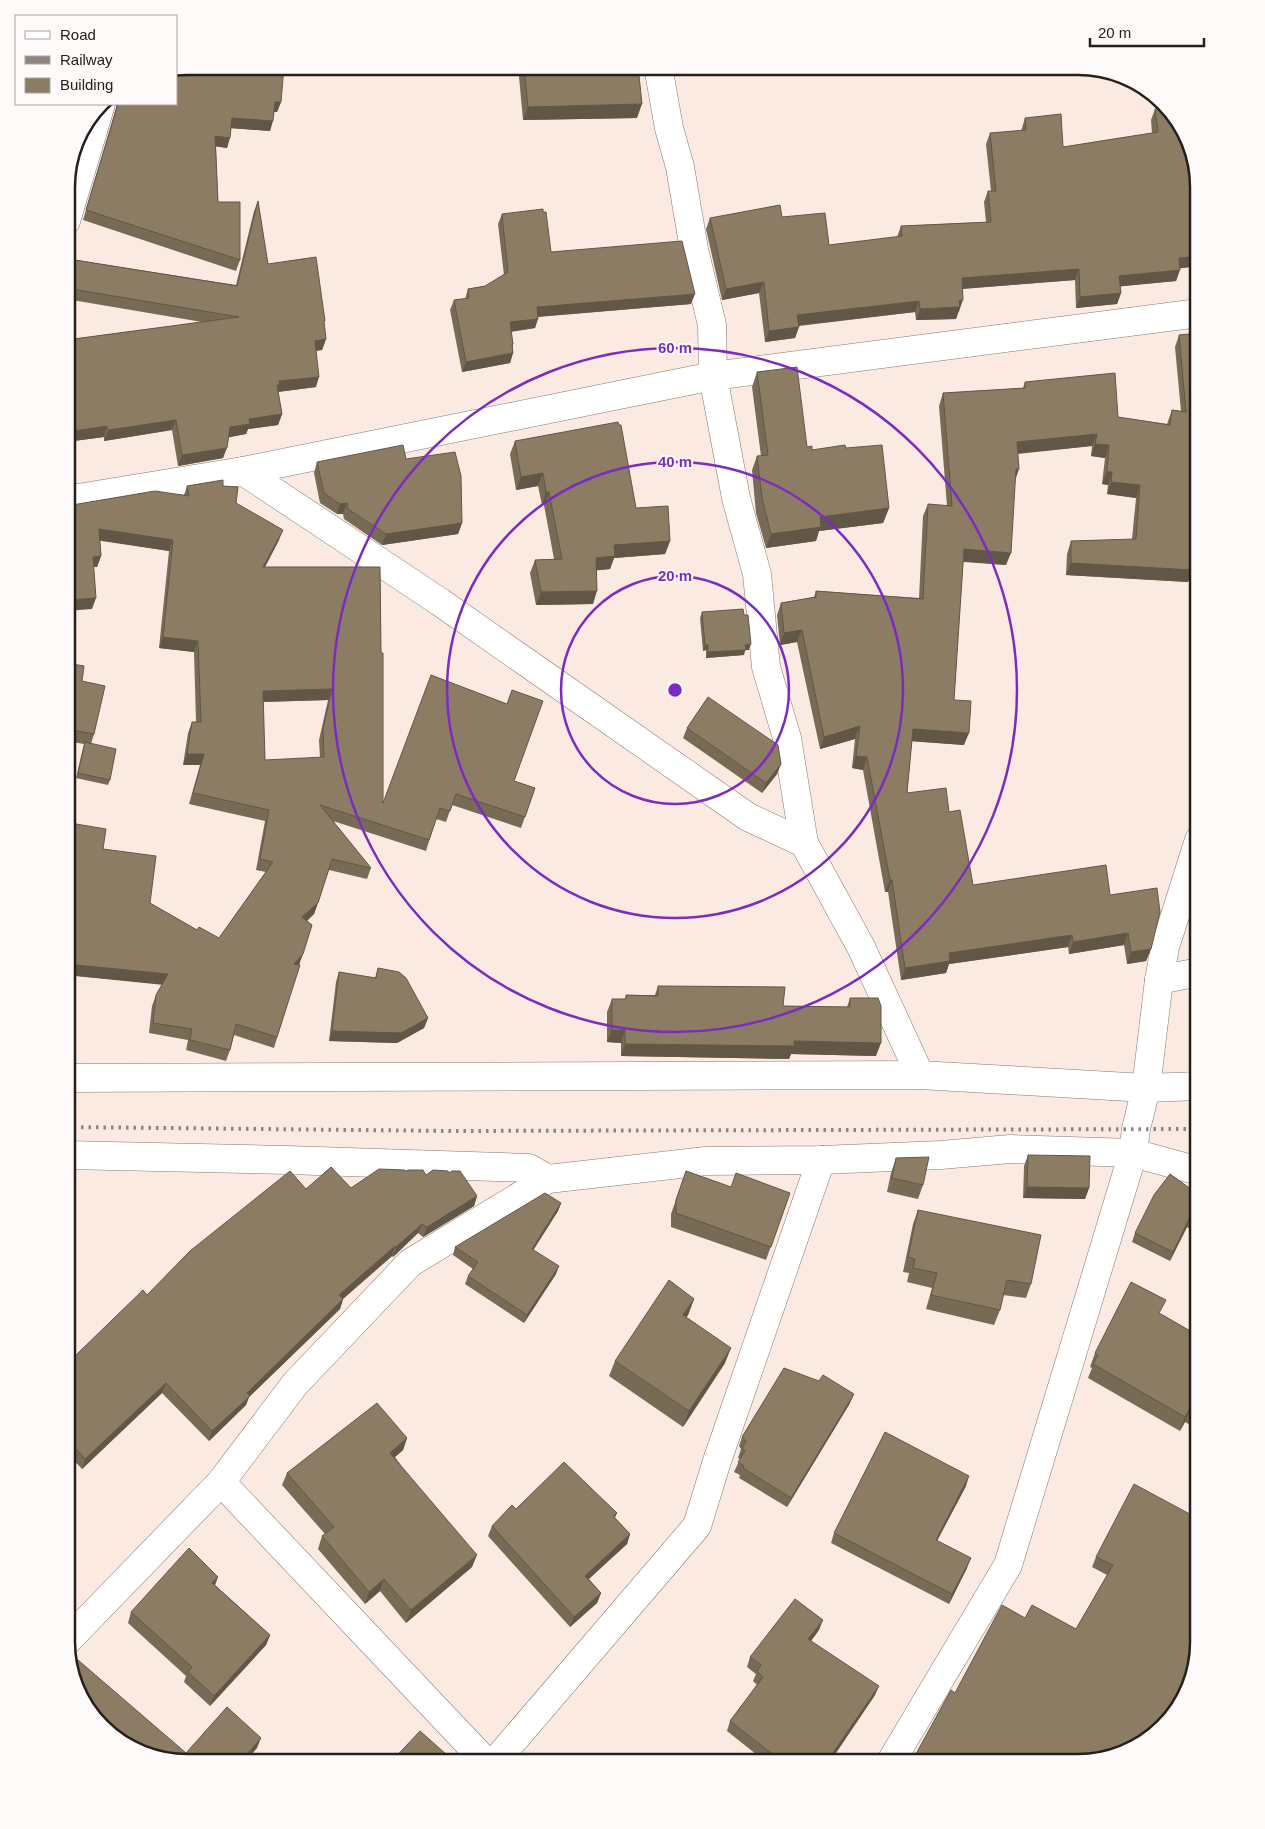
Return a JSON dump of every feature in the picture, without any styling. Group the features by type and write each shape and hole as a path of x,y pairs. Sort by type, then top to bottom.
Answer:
{"street":[{"path":"660,75 669,128 680,167 694,249 712,325 713,376 736,498 757,574 766,667 787,738 804,843 861,947 920,1075"},
{"path":"75,188 91,130"},
{"path":"75,499 243,471 713,376 1190,314"},
{"path":"243,471 440,602 748,817 804,843"},
{"path":"895,1754 1008,1565 1132,1153 1146,1088 1159,980 1165,947 1190,868"},
{"path":"1159,980 1190,974"},
{"path":"75,1078 920,1075 1146,1088 1190,1086"},
{"path":"75,1633 221,1482 295,1384 410,1263 548,1179 706,1161 821,1160 941,1155 1010,1149 1132,1153 1190,1169"},
{"path":"75,1155 306,1160 529,1168 548,1179"},
{"path":"502,1754 697,1526 717,1461 821,1160"},
{"path":"1164,1162 1190,1160"},
{"path":"221,1482 478,1754"}],"building":[{"path":"283,75 281,102 275,102 273,121 232,118 230,138 215,136 218,202 240,202 240,260 86,210 118,105 178,105 178,76"},
{"path":"525,75 639,75 642,104 528,107"},
{"path":"1155,109 1158,109 1175,131 1182,144 1189,172 1190,257 1179,258 1180,270 1119,276 1121,293 1080,297 1079,269 962,278 963,300 959,301 960,307 920,309 919,301 797,315 799,327 769,331 764,282 726,289 710,218 780,205 782,217 825,213 829,245 902,236 901,226 991,222 988,191 996,191 990,133 1026,130 1025,118 1061,114 1063,147 1158,132"},
{"path":"258,201 268,264 316,257 325,321 326,339 315,341 319,377 279,381 280,385 277,385 282,414 249,419 250,424 230,427 227,448 182,455 176,420 108,430 107,426 75,431 75,339 239,317 75,290 75,260 237,286"},
{"path":"543,209 543,212 546,212 551,252 682,241 695,294 537,307 538,319 510,322 513,353 466,362 454,300 469,298 468,289 485,286 508,272 502,214"},
{"path":"1190,334 1190,570 1071,563 1071,541 1136,539 1140,485 1111,482 1112,472 1107,472 1109,445 1095,444 1097,434 1017,442 1019,469 1016,469 1011,553 964,549 954,700 971,701 969,733 913,729 907,793 946,788 949,812 960,810 973,885 1106,865 1110,895 1157,888 1160,912 1151,949 1131,952 1128,933 1073,942 1072,935 949,953 950,961 905,968 892,880 890,880 867,757 856,756 860,726 824,737 802,630 784,633 781,603 816,597 816,591 923,599 928,504 952,506 943,393 1025,388 1025,382 1115,373 1118,417 1170,425 1172,410 1186,412 1179,335"},
{"path":"797,367 807,447 812,446 812,450 845,445 846,448 882,445 889,508 820,517 821,527 771,534 762,498 757,456 768,455 757,372"},
{"path":"618,422 621,425 636,508 668,506 670,541 614,545 615,556 596,558 597,591 541,592 535,560 562,559 549,492 546,492 543,473 521,477 515,441"},
{"path":"403,445 406,459 455,452 461,476 462,523 386,534 348,509 347,503 340,504 324,493 317,462"},
{"path":"223,480 223,486 238,487 236,503 283,530 263,567 380,567 381,653 383,653 383,803 431,675 507,704 512,690 543,701 514,781 535,788 525,817 456,794 450,811 440,808 429,840 320,805 371,868 332,859 318,903 302,917 312,925 303,954 294,964 300,965 277,1037 236,1024 230,1050 190,1040 192,1029 153,1023 156,995 168,974 75,965 75,824 106,829 103,849 156,856 150,903 197,930 199,927 219,938 273,862 260,859 269,810 193,793 204,754 187,754 192,722 201,722 198,641 163,637 173,540 99,529 101,556 93,557 96,598 75,599 75,504 155,491 189,496 187,486","holes":["332,689 323,729 324,757 265,760 263,691"]},
{"path":"743,609 744,615 748,615 751,644 745,645 746,650 708,652 708,645 705,645 702,612"},
{"path":"75,664 84,666 82,681 105,686 94,734 75,731"},
{"path":"708,697 778,745 781,764 766,783 687,728"},
{"path":"85,742 116,749 110,780 78,773"},
{"path":"378,968 399,972 406,978 428,1018 401,1033 332,1031 339,972 376,978"},
{"path":"658,986 785,987 783,1006 850,1007 850,998 878,998 881,1006 881,1043 794,1041 794,1046 625,1044 625,1030 612,1030 612,999 626,999 626,995 658,996"},
{"path":"1028,1155 1090,1156 1089,1188 1027,1187"},
{"path":"929,1157 923,1185 892,1178 896,1158"},
{"path":"331,1167 351,1188 379,1169 423,1170 426,1175 433,1170 448,1171 449,1173 460,1171 477,1196 427,1227 422,1224 339,1295 343,1299 247,1393 250,1396 212,1431 166,1383 85,1459 75,1448 75,1354 143,1290 147,1295 190,1251 290,1171 306,1189"},
{"path":"686,1171 731,1187 736,1173 790,1193 771,1247 676,1213 676,1200"},
{"path":"1170,1174 1190,1188 1190,1217 1173,1252 1135,1233 1154,1195"},
{"path":"545,1193 561,1203 532,1249 559,1266 527,1315 468,1276 478,1262 455,1247"},
{"path":"918,1210 1041,1235 1031,1284 1007,1280 1000,1310 931,1295 937,1273 913,1268 915,1259 908,1257"},
{"path":"669,1280 694,1299 683,1315 731,1348 689,1411 615,1361"},
{"path":"1131,1282 1166,1300 1159,1313 1190,1331 1190,1408 1185,1417 1093,1364 1098,1355 1095,1353"},
{"path":"784,1368 819,1381 823,1375 854,1394 791,1498 743,1468 744,1466 738,1462 745,1451 742,1448 746,1441 742,1437"},
{"path":"377,1403 407,1438 390,1453 477,1555 411,1610 384,1579 369,1592 322,1536 334,1527 287,1473"},
{"path":"885,1432 969,1476 936,1540 971,1558 952,1594 834,1533"},
{"path":"564,1462 617,1513 613,1516 630,1534 585,1576 601,1593 574,1617 492,1526 512,1505 516,1509"},
{"path":"1134,1484 1190,1514 1189,1657 1182,1685 1167,1710 1157,1721 1146,1731 1121,1746 1093,1753 916,1754 951,1690 955,1693 1002,1605 1025,1618 1032,1605 1076,1629 1113,1565 1096,1557"},
{"path":"189,1548 218,1577 212,1583 270,1635 214,1696 188,1672 192,1667 131,1612"},
{"path":"795,1599 823,1620 808,1639 879,1686 832,1754 772,1754 730,1721 763,1677 757,1671 761,1665 750,1657"},
{"path":"76,1659 186,1753 227,1707 261,1738 247,1754 179,1754 165,1752 137,1743 119,1731 98,1710 83,1685"},
{"path":"420,1731 446,1754 398,1754"}],"railway":[{"path":"75,1127 452,1131 1190,1129"}]}
